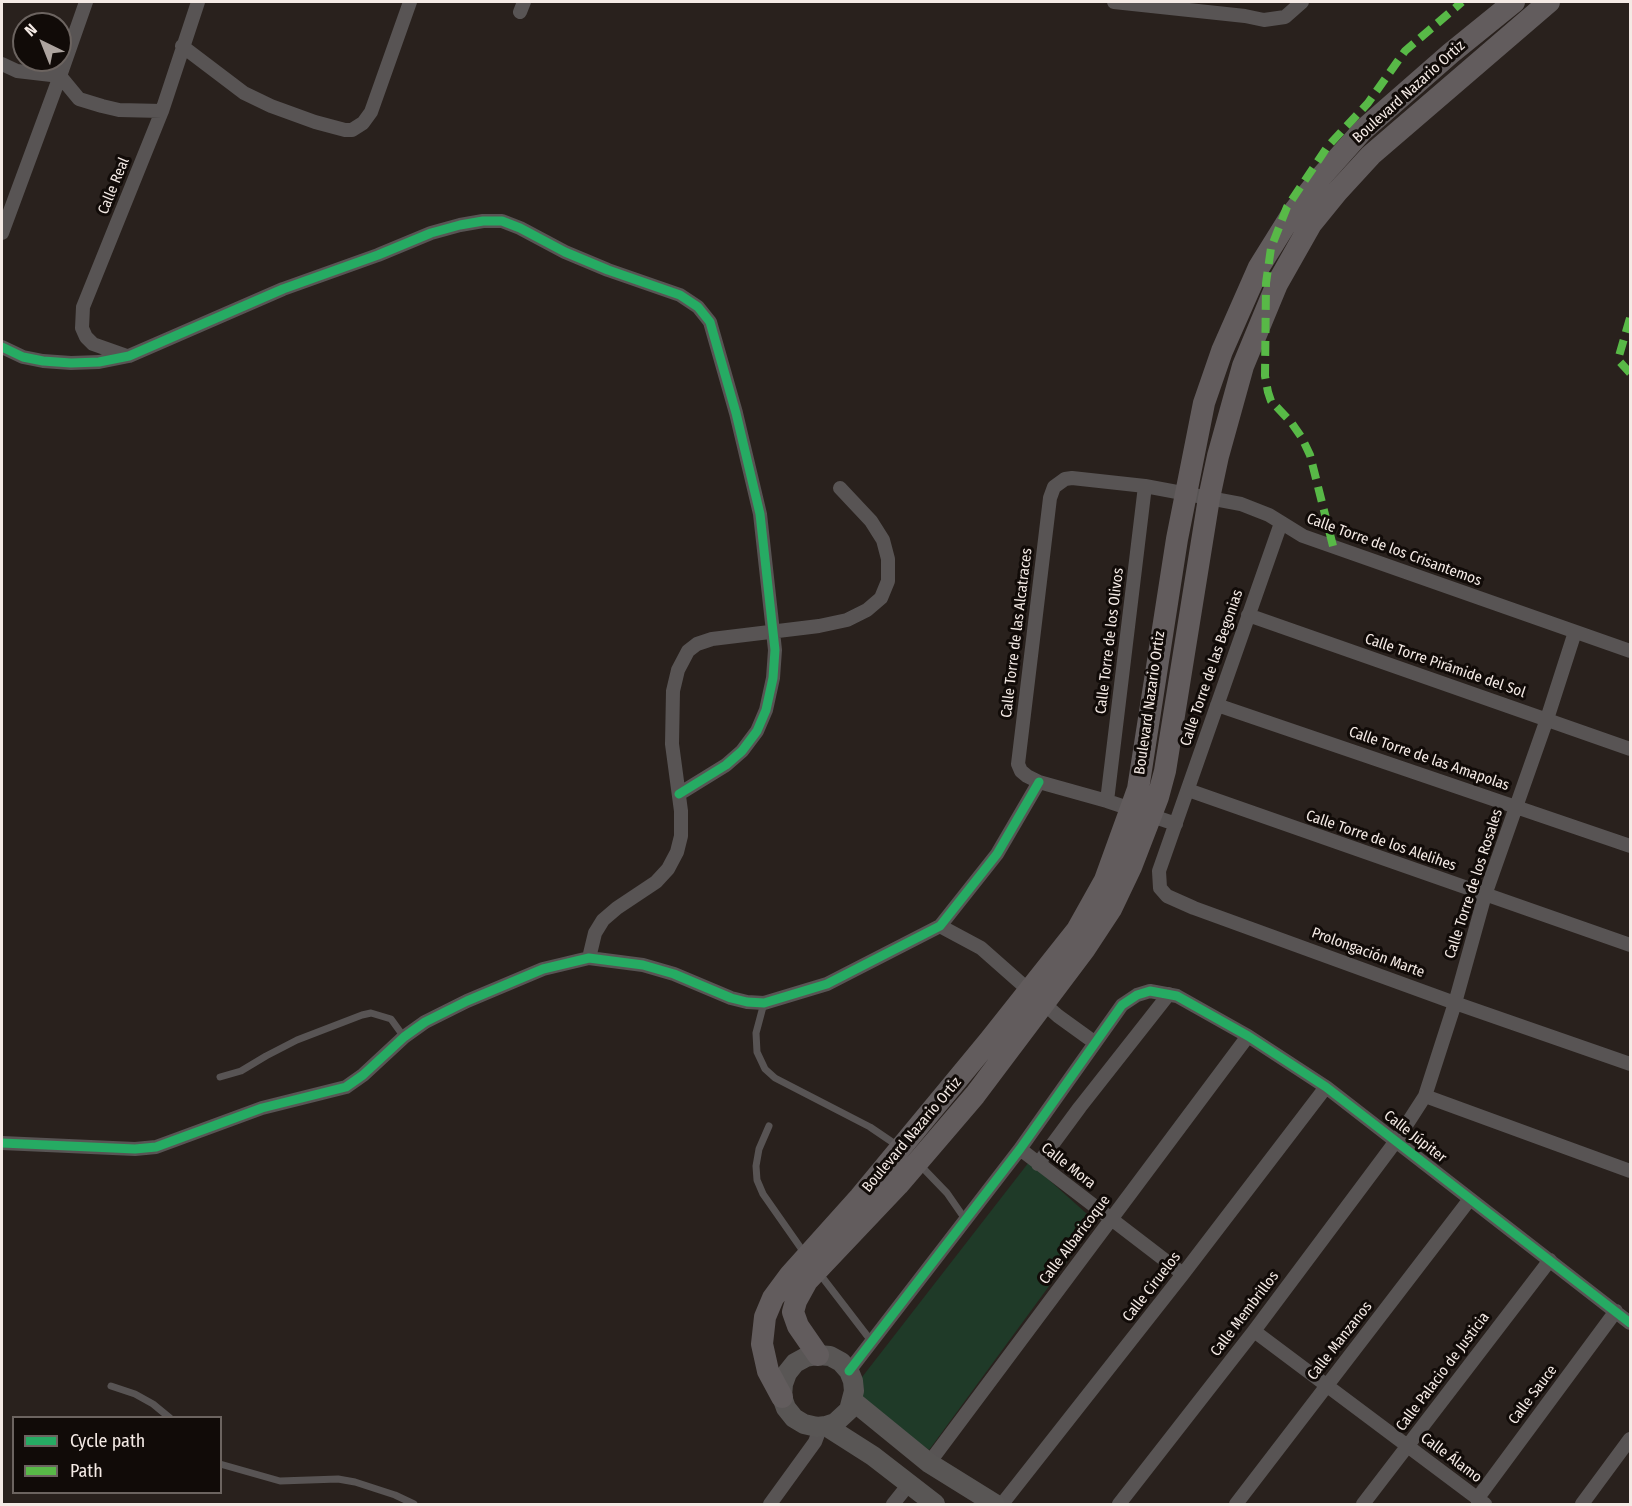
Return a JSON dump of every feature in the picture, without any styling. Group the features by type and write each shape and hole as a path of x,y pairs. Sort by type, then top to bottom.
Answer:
{"main road":[{"name":"Boulevard Nazario Ortiz","path":"1141,813 1138,789 1161,629 1185,493 1204,403 1222,351 1259,267 1293,214 1320,178 1363,129 1451,53 1515,2"},
{"name":"Boulevard Nazario Ortiz","path":"782,1396 768,1371 762,1344 765,1317 773,1298 812,1264 909,1155 1037,997 1165,771 1209,498 1230,411 1257,330 1277,284 1311,224 1371,155 1549,2"},
{"name":"Boulevard Nazario Ortiz","path":"812,1264 793,1312 798,1326 818,1355"}],"street":[{"path":"2,233 86,2"},
{"name":"Calle Real","path":"129,356 93,344 86,337 82,328 85,296 104,257 162,111 198,2"},
{"path":"182,46 244,93 271,106 315,122 352,130 363,123 375,101 410,2"},
{"path":"1114,2 1175,4 1264,20 1285,17 1302,2"},
{"path":"2,64 17,71 60,76 79,99 119,110 162,111"},
{"path":"2,347 23,357 52,362 99,362 129,356 283,289 378,255 431,232 483,221 502,221 608,270 680,295 698,307 710,322 734,403 760,514 775,650 773,678 766,710 757,731 742,751 726,765 678,795"},
{"name":"Calle Torre de los Crisantemos","path":"1050,498 1054,487 1059,482 1072,478 1145,486 1252,507 1303,536 1630,651"},
{"name":"Calle Torre de los Olivos","path":"1107,801 1145,486"},
{"path":"590,958 595,933 603,920 656,882 677,852 681,836 681,811 672,744 673,691 678,670 688,651 697,644 712,639 772,633 847,620 867,610 881,598 888,581 888,559 883,540 871,521 840,488"},
{"name":"Calle Torre de las Alcatraces","path":"1039,782 1021,771 1018,756 1050,498"},
{"name":"Calle Torre de las Begonias","path":"1176,824 1281,523"},
{"name":"Calle Torre Pirámide del Sol","path":"1248,615 1630,749"},
{"name":"Calle Torre de los Rosales","path":"1396,1142 1425,1096 1455,1003 1485,895 1575,632"},
{"name":"Calle Torre de las Amapolas","path":"1217,705 1516,805 1630,846"},
{"path":"2,1143 135,1149 156,1147 262,1108 346,1087 425,1022 467,1001 543,969 590,958 643,965 731,998 764,1004 827,984 940,926 997,854 1039,782 1176,824"},
{"name":"Calle Torre de los Alelihes","path":"1188,790 1630,945"},
{"name":"Prolongación Marte","path":"1176,824 1159,871 1160,888 1167,896 1194,908 1455,1003 1630,1064"},
{"path":"940,926 981,948 1037,997 1094,1042"},
{"path":"849,1371 1020,1149 1122,1005 1137,995 1150,991 1169,994 1038,1164"},
{"name":"Calle Júpiter","path":"1169,994 1177,996 1248,1036 1326,1087 1630,1323"},
{"name":"Calle Albaricoque","path":"929,1463 1248,1036"},
{"name":"Calle Ciruelos","path":"1002,1504 1183,1274 1326,1087"},
{"path":"1425,1096 1630,1171"},
{"name":"Calle Membrillos","path":"1119,1504 1396,1142"},
{"name":"Calle Mora","path":"1020,1149 1183,1274"},
{"name":"Calle Manzanos","path":"1236,1504 1470,1199"},
{"name":"Calle Palacio de Justicia","path":"1363,1504 1550,1260"},
{"name":"Calle Sauce","path":"1481,1502 1616,1311"},
{"name":"Calle Álamo","path":"1254,1330 1481,1502"},
{"path":"770,1504 815,1442 821,1426 843,1417 853,1401 854,1391 849,1371 835,1359 818,1355 806,1357 795,1363 787,1373 782,1396 786,1408 794,1418 804,1424 821,1426 873,1456 935,1504"},
{"path":"853,1401 929,1463 995,1504"},
{"path":"1582,1504 1630,1439"},
{"path":"893,1504 909,1484"}],"lane":[{"path":"764,1004 756,1033 757,1052 765,1069 775,1078 870,1127 909,1155 947,1193 965,1219"},
{"path":"220,1077 241,1071 297,1040 371,1013 391,1019 404,1037"},
{"path":"769,1126 759,1149 756,1166 757,1180 763,1194 812,1264 872,1342"},
{"path":"111,1386 135,1394 168,1416"},
{"path":"222,1465 261,1478 280,1481 339,1479 355,1482 414,1504"}],"green space":[{"path":"1029,1162 1096,1222 929,1450 864,1404 859,1381"}],"marked path":[{"path":"1333,546 1310,455 1302,438 1291,422 1271,401 1268,392 1265,376 1266,283 1271,248 1287,207 1328,146 1368,103 1405,51 1462,2"},
{"path":"1630,318 1619,356 1620,362 1630,373"}],"cycle path":[{"path":"2,347 23,357 71,363 99,362 129,356 283,289 378,255 431,233 483,221 502,221 608,270 680,295 698,307 710,322 736,413 760,514 775,650 773,678 766,710 757,731 742,751 726,765 679,794"},
{"path":"2,1143 135,1149 156,1147 262,1108 346,1087 425,1022 467,1001 543,969 589,958 643,965 674,974 731,998 747,1002 764,1003 827,984 940,926 997,854 1039,782"},
{"path":"849,1371 1020,1149 1122,1005 1137,995 1150,991 1177,996 1248,1036 1326,1087 1630,1323"}]}
